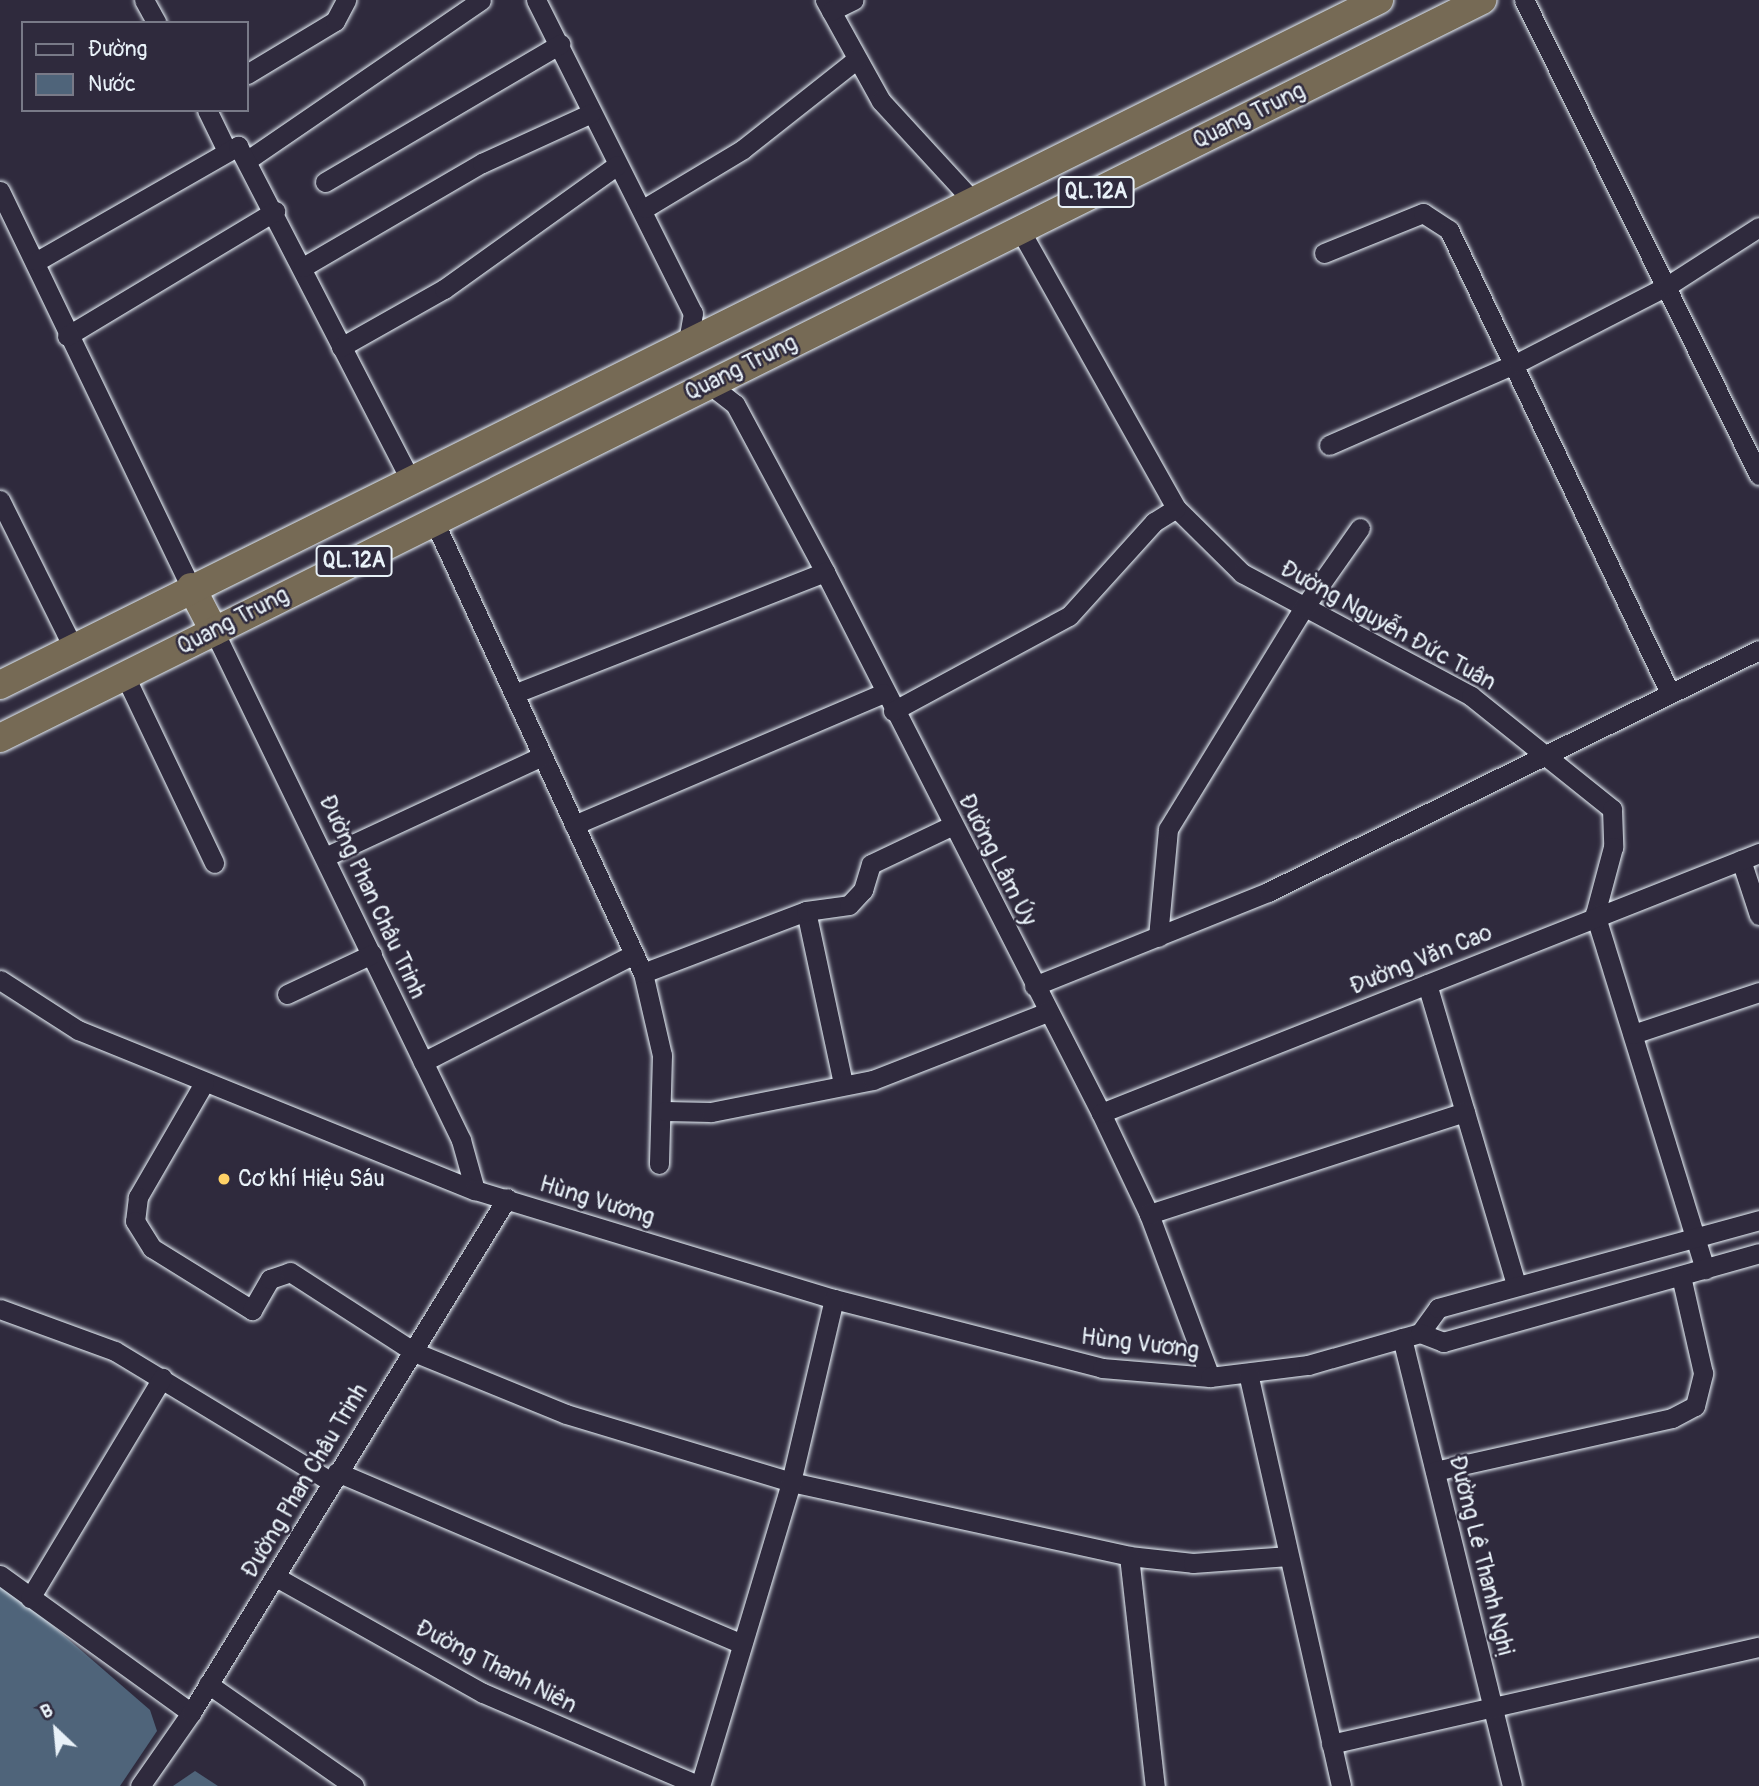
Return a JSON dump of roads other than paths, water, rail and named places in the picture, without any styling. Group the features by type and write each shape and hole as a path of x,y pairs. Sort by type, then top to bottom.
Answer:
{"highway":[{"name":"Quang Trung","path":"0,685 191,587 1379,0"},
{"name":"Quang Trung","path":"0,738 1482,0"},
{"path":"688,342 709,384"},
{"path":"191,587 214,631"}],"street":[{"path":"144,0 156,21"},
{"path":"248,73 335,20 346,0"},
{"path":"248,159 481,0"},
{"path":"536,0 560,44 617,165 645,208 693,313 688,342"},
{"path":"854,0 828,6 881,102 973,201"},
{"path":"1524,0 1759,475"},
{"path":"325,182 560,44"},
{"path":"645,208 743,149 857,59"},
{"path":"208,112 227,151"},
{"path":"303,267 482,163 591,113"},
{"path":"37,261 238,146 248,159 275,211 410,479"},
{"path":"341,346 444,289 617,165"},
{"path":"0,191 37,261 67,336 191,587"},
{"path":"67,336 275,211"},
{"path":"1324,253 1423,213 1434,215 1449,230 1517,363 1671,693"},
{"path":"1329,445 1517,363 1667,286 1759,227"},
{"name":"Đường Nguyễn Đức Tuân","path":"1020,230 1176,508 1242,573 1303,609 1471,696 1604,799 1615,819 1595,914 1705,1269"},
{"name":"Đường Lâm Úy","path":"709,384 735,404 825,572 888,702 1101,1113 1149,1214 1210,1377"},
{"path":"0,500 73,647"},
{"path":"574,825 888,702 1069,616 1154,522 1176,508"},
{"path":"434,521 643,973 662,1055 665,1111 659,1164"},
{"path":"1158,937 1168,829 1303,609 1360,528"},
{"path":"516,694 825,572"},
{"name":"Đường Phan Châu Trinh","path":"214,631 327,856 461,1140 475,1189"},
{"path":"1034,986 1268,891 1759,650"},
{"path":"125,676 214,863"},
{"path":"327,856 542,756"},
{"path":"643,973 806,911 849,905 863,890 871,864 953,825"},
{"path":"1750,857 1759,915"},
{"name":"Đường Văn Cao","path":"1101,1113 1427,984 1595,914 1750,857"},
{"path":"806,911 843,1084"},
{"path":"287,994 372,954"},
{"path":"423,1062 634,954"},
{"path":"1427,984 1516,1285"},
{"name":"Hùng Vương","path":"4,989 78,1030 204,1083 475,1189 834,1299 1102,1368 1210,1377 1248,1373 1308,1365 1411,1335"},
{"path":"1633,1034 1759,992"},
{"path":"665,1111 711,1112 873,1080 1047,1012"},
{"path":"204,1083 138,1197 135,1221 146,1240 252,1310 275,1275 298,1275 414,1352 566,1414 790,1482 1129,1556 1193,1563 1289,1556"},
{"path":"1149,1214 1465,1112"},
{"name":"Đường Phan Châu Trinh","path":"139,1786 191,1713 507,1198"},
{"path":"1411,1335 1438,1308 1759,1220"},
{"path":"1411,1335 1443,1342 1759,1253"},
{"path":"1435,1471 1672,1418 1695,1406 1703,1373 1681,1276"},
{"path":"700,1786 739,1643 790,1482 834,1299"},
{"path":"0,1309 62,1328 162,1378 334,1477 739,1643"},
{"name":"Đường Lê Thanh Nghị","path":"1411,1335 1435,1471 1512,1786"},
{"path":"1248,1373 1341,1786"},
{"path":"30,1598 162,1378"},
{"path":"1129,1556 1155,1786"},
{"path":"0,1575 191,1713"},
{"name":"Đường Thanh Niên","path":"276,1577 483,1693 700,1786"},
{"path":"1331,1744 1759,1647"},
{"path":"208,1684 354,1786"}],"water":[{"path":"0,1580 150,1710 157,1731 120,1786 0,1786"},
{"path":"195,1771 218,1786 173,1786"}],"place":[{"name":"Cơ khí Hiệu Sáu","path":"224,1179"}]}
